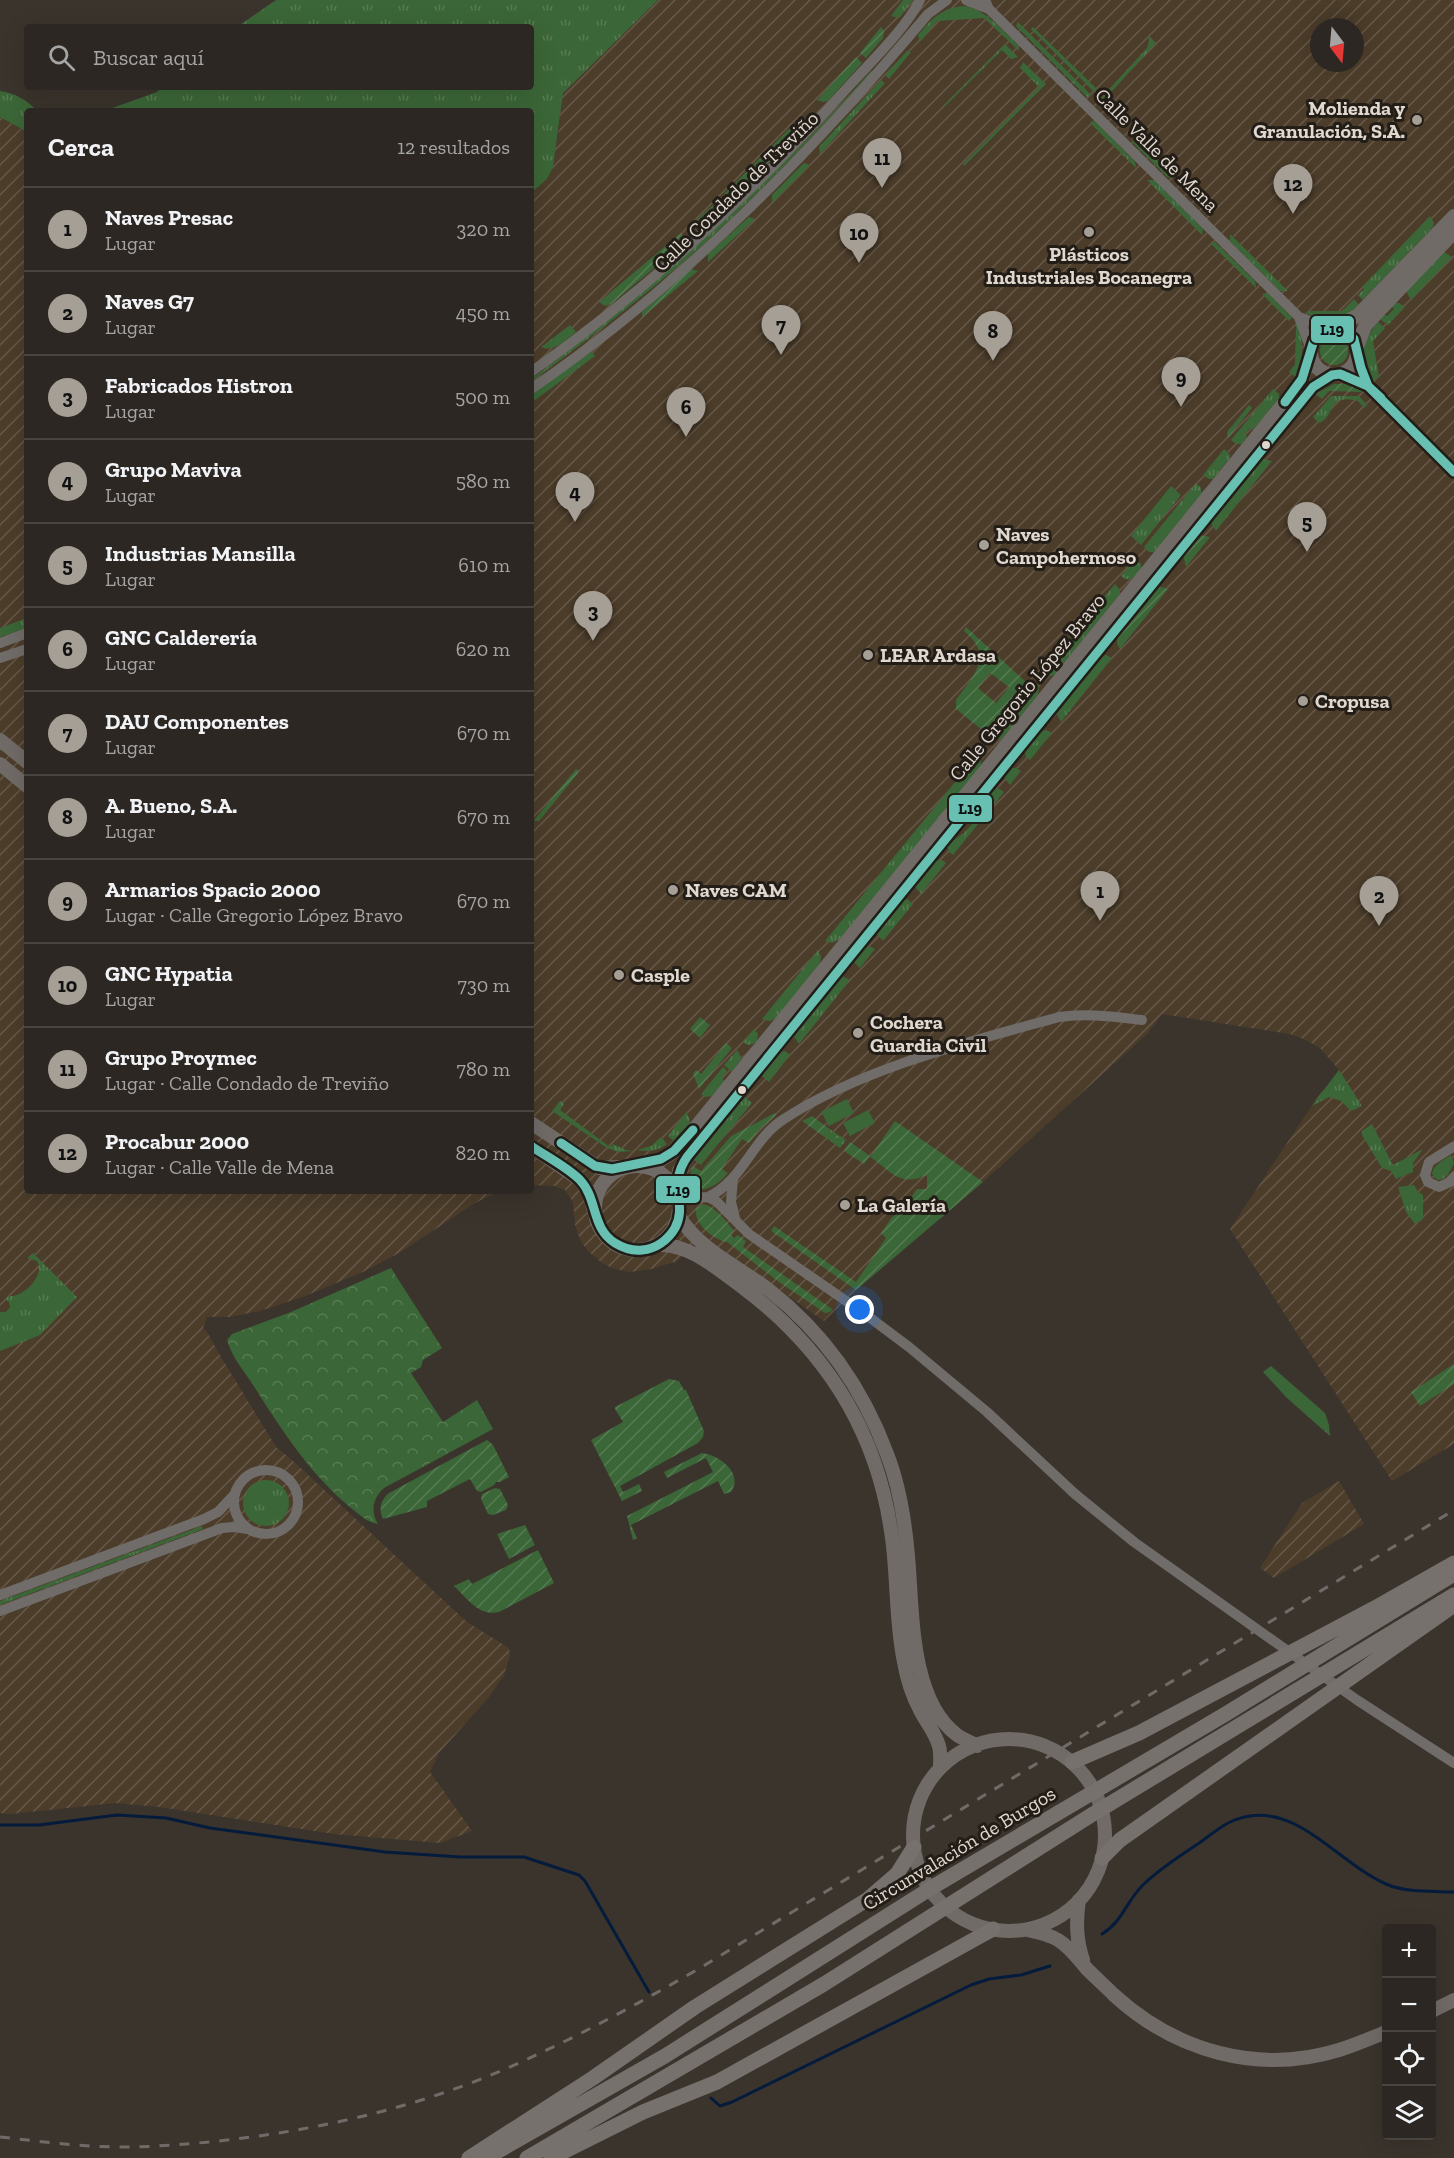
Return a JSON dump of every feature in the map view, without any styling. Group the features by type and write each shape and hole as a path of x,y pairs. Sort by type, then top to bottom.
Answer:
{"highway":[{"path":"1069,1760 1139,1733 1373,1609 1454,1563"},
{"name":"Circunvalación de Burgos","path":"486,2158 665,2056 936,1886 1224,1715 1454,1574"},
{"name":"Circunvalación de Burgos","path":"527,2158 824,1984 1094,1814 1454,1595"},
{"path":"1102,1858 1120,1840 1454,1605"},
{"path":"469,2158 593,2078 695,2007 868,1899 897,1875 914,1847"},
{"path":"551,2158 643,2112 717,2082 993,1929"}],"main road":[{"path":"1454,216 1358,315 1317,336 1311,352 1318,369 1336,375 1351,368 1357,358 1357,349 1365,326 1454,232"},
{"path":"1333,329 1351,336 1357,349"},
{"name":"Calle Gregorio López Bravo","path":"642,1166 666,1158 684,1141 1288,397 1302,379 1311,352"},
{"name":"Calle Gregorio López Bravo","path":"678,1195 679,1171 687,1157 1295,408 1313,387 1336,375"},
{"path":"0,740 24,760"},
{"path":"0,764 24,784"},
{"path":"534,1125 599,1167 642,1166 657,1170 664,1175 678,1195 679,1216 673,1232 657,1245"},
{"path":"534,1148 580,1180 590,1194 596,1219 602,1232 613,1242 625,1248 640,1250 670,1244 687,1250 758,1299 811,1350 848,1403 869,1447 885,1495 891,1533 903,1661 913,1694 936,1737 940,1749 940,1768"},
{"path":"596,1219 595,1203 600,1187 610,1175 625,1167"},
{"path":"679,1216 686,1228 706,1245 770,1291 795,1313 830,1350 857,1389 877,1428 897,1482 906,1531 915,1648 926,1688 943,1721 957,1735 977,1746"},
{"path":"1006,1739 1039,1744 1069,1760 1087,1778 1097,1796 1105,1827 1102,1858 1089,1888 1079,1900 1055,1919 1026,1929 1010,1931 993,1929 967,1921 955,1914 938,1899 924,1880 914,1847 915,1818 922,1795 940,1768 955,1756 977,1746 1006,1739"},
{"path":"1079,1900 1076,1926 1078,1947 1086,1968"},
{"path":"1026,1929 1059,1940 1140,2017 1167,2034 1206,2050 1240,2058 1273,2061 1339,2050 1382,2034"},
{"path":"1436,2009 1454,2000"}],"street":[{"name":"Calle Condado de Treviño","path":"534,370 603,319 708,230 750,190 861,74 908,19 920,0"},
{"name":"Calle Condado de Treviño","path":"534,387 621,322 742,215 837,120 928,14 947,0"},
{"name":"Calle Valle de Mena","path":"966,0 987,5 1299,317 1333,329"},
{"name":"Calle Valle de Mena","path":"1299,317 1311,352"},
{"path":"1357,349 1360,368 1368,386 1454,472"},
{"path":"1336,375 1368,386"},
{"path":"0,643 24,634"},
{"path":"0,658 24,650"},
{"path":"708,1197 724,1188 733,1179 760,1140 772,1127 839,1090 892,1068 1059,1017 1077,1014 1142,1020"},
{"path":"1454,1145 1429,1162 1425,1175 1428,1182 1439,1187 1450,1182 1454,1177"},
{"path":"733,1179 731,1202 736,1221"},
{"path":"678,1195 708,1197 721,1204 749,1234 901,1340 987,1412 1083,1501 1134,1542 1358,1700 1454,1763"},
{"path":"0,1595 204,1519 218,1512 250,1473 268,1470 285,1476 297,1491 298,1511 294,1520 278,1533 268,1535 234,1527 222,1528 0,1611"},
{"path":"234,1495 235,1512 240,1522 248,1530"}],"shaded area":[{"path":"658,0 1454,0 1454,1444 1392,1481 1230,1229 1317,1098 1339,1070 1320,1048 1290,1034 1162,1014 1148,1033 983,1182 856,1290 824,1321 702,1236 675,1263 629,1272 612,1268 588,1251 580,1240 575,1225 573,1202 565,1190 554,1186 534,1185 534,190 547,179 558,136 562,93"},
{"path":"0,117 24,130 24,1194 494,1194 475,1203 399,1253 363,1272 305,1296 260,1311 230,1317 207,1317 203,1328 276,1447 467,1622 509,1648 510,1655 504,1675 489,1697 439,1753 430,1772 472,1831 440,1843 334,1834 159,1807 115,1803 11,1814 0,1813"},
{"path":"1339,1481 1364,1524 1274,1578 1260,1568 1302,1503"}],"green space":[{"path":"276,0 658,0 563,93 553,167 547,179 534,190 534,108 112,108 159,90 534,90 534,24 241,24"},
{"path":"903,0 913,0 899,18 891,16"},
{"path":"966,6 994,22 1018,45 1019,51 984,18 937,21 920,42 918,35 933,19 944,11"},
{"path":"1018,22 1091,95 1087,97 1016,26"},
{"path":"881,27 884,31 883,38 866,58 860,53"},
{"path":"1033,27 1096,88 1095,93 1031,29"},
{"path":"1148,35 1156,43 1103,101 1101,98 1147,48"},
{"path":"1005,44 1018,57 1011,59 1002,50 944,107 943,106"},
{"path":"907,51 911,52 889,79 885,75"},
{"path":"856,57 862,63 828,101 817,100"},
{"path":"1023,62 1046,84 964,166 963,164 1039,87 1020,68"},
{"path":"871,71 791,159 706,242 642,296 534,380 534,377 622,308 709,234 792,155"},
{"path":"881,80 885,83 820,154 819,147"},
{"path":"0,91 11,93 34,108 24,108 24,130 0,117"},
{"path":"1093,121 1135,162 1136,168 1090,123"},
{"path":"791,127 796,132 795,136 734,197 724,194"},
{"path":"1135,139 1175,178 1167,177 1132,142"},
{"path":"804,163 810,165 772,203 772,195"},
{"path":"1147,180 1154,180 1203,229 1202,235"},
{"path":"713,205 714,214 697,229 690,226"},
{"path":"1430,216 1434,223 1433,227 1363,300 1358,295 1364,289 1362,287"},
{"path":"749,217 755,219 708,262 708,254"},
{"path":"681,233 684,239 683,244 611,304 605,306 599,302"},
{"path":"1230,234 1288,291 1280,291 1230,241"},
{"path":"1215,242 1255,281 1256,288 1210,243"},
{"path":"1444,252 1452,257 1411,300 1406,291"},
{"path":"691,269 698,271 642,317 642,312"},
{"path":"1268,293 1292,318 1289,321 1262,294"},
{"path":"1354,299 1359,305 1347,314 1334,319 1320,318 1306,313 1309,311 1342,311"},
{"path":"1395,303 1405,307 1388,325 1380,319 1394,309 1391,306"},
{"path":"1296,322 1301,336 1302,349 1295,377 1289,372 1295,364"},
{"path":"1378,322 1385,328 1373,341 1379,377 1373,382 1365,366 1364,351 1368,336"},
{"path":"570,325 576,332 564,342 551,348 541,347"},
{"path":"1334,337 1344,341 1348,351 1344,361 1334,365 1324,361 1320,351 1324,341"},
{"path":"591,351 595,356 534,401 534,393"},
{"path":"1334,384 1348,384 1365,389 1361,392 1329,391 1322,399 1315,394"},
{"path":"1273,389 1279,394 1279,398 1253,430 1250,428 1245,434 1247,437 1242,444 1236,444 1231,440"},
{"path":"1331,396 1359,396 1367,405 1364,408 1358,401 1341,400 1319,423 1313,417"},
{"path":"1249,405 1252,408 1228,438 1227,432"},
{"path":"1224,449 1230,458 1213,479 1209,479 1203,475"},
{"path":"1262,459 1272,461 1216,531 1212,525 1212,519"},
{"path":"1196,483 1201,488 1201,495 1154,552 1149,552 1144,547"},
{"path":"1171,486 1181,495 1141,545 1131,536"},
{"path":"1199,535 1210,537 1186,567 1183,555"},
{"path":"1135,559 1141,564 1141,568 1132,579 1125,579 1121,576"},
{"path":"1115,584 1120,594 1055,674 1045,676 1043,671"},
{"path":"1158,586 1168,589 1120,649 1117,636"},
{"path":"24,619 24,629 0,637 0,628"},
{"path":"966,627 1028,684 987,734 956,709 956,700 974,674 980,657 973,640 964,631","holes":["990,673 1009,687 996,703 978,688"]},
{"path":"1106,655 1112,658 1061,722 1056,712 1101,657"},
{"path":"1035,682 1039,686 1038,695 1004,737 993,739 990,737"},
{"path":"1046,730 1052,733 1030,760 1026,757 1025,751 1041,731"},
{"path":"978,754 981,757 981,766 840,939 832,943 825,941"},
{"path":"1012,768 1021,771 1010,785 1005,779 1005,774"},
{"path":"576,769 578,773 539,821 535,821 535,819"},
{"path":"998,788 1004,792 953,855 949,852 947,845 964,833 975,821 985,808 991,791"},
{"path":"942,860 946,863 921,894 914,886 935,861"},
{"path":"907,899 913,904 883,941 876,933"},
{"path":"865,947 875,949 860,968 854,962"},
{"path":"818,950 821,957 820,964 776,1018 770,1021 762,1019"},
{"path":"842,976 850,980 799,1044 793,1035"},
{"path":"700,1017 710,1025 700,1038 690,1029"},
{"path":"754,1029 758,1034 757,1041 748,1045 743,1042"},
{"path":"726,1043 732,1048 699,1089 693,1074 696,1070 701,1074"},
{"path":"737,1050 742,1058 732,1072 724,1065"},
{"path":"785,1051 790,1055 769,1082 761,1075 780,1052"},
{"path":"723,1067 727,1071 722,1078 725,1081 712,1096 705,1097 701,1094"},
{"path":"1339,1070 1362,1106 1351,1111 1341,1101 1329,1097 1312,1106"},
{"path":"744,1096 752,1103 701,1165 693,1159"},
{"path":"847,1099 854,1113 829,1126 821,1112"},
{"path":"560,1101 564,1104 560,1110 610,1147 613,1144 635,1151 618,1152 607,1148 552,1111"},
{"path":"868,1110 875,1123 850,1136 843,1123"},
{"path":"686,1112 690,1123 675,1142 668,1136"},
{"path":"775,1113 776,1115 759,1130 749,1143 742,1139 722,1169 728,1173 720,1181 700,1190 690,1187 689,1177 693,1166 701,1171 731,1136"},
{"path":"812,1116 831,1130 826,1138 802,1121"},
{"path":"895,1121 983,1182 856,1290 771,1231 774,1226 856,1282 886,1238 881,1233 892,1217 900,1212 917,1189 927,1189 927,1175 909,1180 902,1178 889,1172 870,1157"},
{"path":"1372,1124 1393,1165 1423,1149 1413,1163 1413,1172 1396,1179 1391,1171 1382,1168 1362,1135 1362,1131"},
{"path":"831,1130 846,1140 840,1148 826,1138"},
{"path":"661,1137 667,1144 664,1146 653,1150 637,1150 651,1146"},
{"path":"850,1142 870,1156 864,1164 844,1151"},
{"path":"1451,1155 1454,1163 1451,1169 1445,1177 1437,1180 1432,1174 1434,1168"},
{"path":"1414,1185 1423,1195 1423,1219 1415,1224 1406,1212 1398,1187"},
{"path":"703,1204 712,1208 724,1219 734,1231 731,1234 734,1238 738,1235 746,1241 743,1247 832,1309 831,1312 825,1313 779,1282 727,1242 705,1230 696,1214 696,1208"},
{"path":"33,1253 77,1297 40,1335 0,1351 0,1312 6,1312 10,1307 9,1302 5,1299 21,1293 36,1279 39,1267 37,1261 27,1258"},
{"path":"391,1268 442,1348 423,1360 421,1367 411,1373 443,1422 477,1400 493,1429 384,1488 377,1496 373,1510 378,1524 367,1520 351,1508 310,1467 232,1353 227,1340 232,1334 291,1312"},
{"path":"1454,1364 1454,1384 1420,1406 1411,1392"},
{"path":"1271,1366 1325,1413 1330,1436 1287,1398 1263,1372"},
{"path":"669,1379 679,1381 686,1390 704,1431 703,1437 698,1443 620,1486 623,1492 639,1484 642,1491 622,1501 591,1440 623,1422 615,1407"},
{"path":"487,1440 493,1445 509,1477 481,1492 477,1491 470,1479 427,1501 427,1507 383,1519 381,1504 389,1493"},
{"path":"702,1453 716,1457 728,1466 734,1478 731,1492 724,1494 718,1481 631,1525 637,1538 633,1540 627,1516 713,1472 706,1458 667,1478 664,1472"},
{"path":"266,1480 282,1487 289,1503 282,1519 266,1526 250,1519 243,1503 250,1487"},
{"path":"495,1488 500,1489 508,1505 506,1510 493,1515 488,1514 481,1499 482,1494"},
{"path":"525,1525 535,1545 509,1559 497,1534"},
{"path":"202,1526 203,1529 0,1605 0,1601"},
{"path":"538,1550 554,1583 499,1612 485,1612 479,1609 454,1586 469,1579 472,1584"}],"waterway":[{"path":"0,1825 39,1825 117,1815 166,1818 210,1828 385,1852 460,1857 524,1857 579,1875 585,1881 649,1992"},
{"path":"1102,1934 1115,1923 1143,1885 1157,1873 1228,1823 1250,1816 1272,1816 1292,1823 1367,1874 1394,1887 1454,1892"},
{"path":"711,2098 720,2106 732,2102 971,1985 989,1979 1021,1975 1050,1966"}],"railway":[{"path":"0,2137 119,2147 230,2140 369,2115 460,2087 503,2070 603,2022 700,1968 1454,1510"}],"transit line":[{"name":"L19","path":"1285,402 1302,379 1314,340 1321,333 1331,329 1344,331 1354,339 1368,386 1381,398"},
{"name":"L19","path":"534,1148 580,1180 590,1196 602,1230 615,1243 628,1249 638,1250 652,1248 665,1240 675,1228 678,1219 680,1211 679,1177 681,1167 687,1157 1313,387 1332,375 1340,374 1368,386 1454,472"},
{"name":"L19","path":"561,1143 595,1166 612,1169 661,1159 674,1151 693,1130"}],"place":[{"name":"Molienda y Granulación, S.A.","path":"1417,120"},
{"name":"Grupo Proymec","path":"882,188"},
{"name":"Procabur 2000","path":"1293,214"},
{"name":"Plásticos Industriales Bocanegra","path":"1089,232"},
{"name":"GNC Hypatia","path":"859,263"},
{"name":"DAU Componentes","path":"781,355"},
{"name":"A. Bueno, S.A.","path":"993,361"},
{"name":"Armarios Spacio 2000","path":"1181,407"},
{"name":"GNC Calderería","path":"686,437"},
{"name":"Grupo Maviva","path":"575,522"},
{"name":"Naves Campohermoso","path":"984,545"},
{"name":"Industrias Mansilla","path":"1307,552"},
{"name":"Fabricados Histron","path":"593,641"},
{"name":"LEAR Ardasa","path":"868,655"},
{"name":"Cropusa","path":"1303,701"},
{"name":"Naves CAM","path":"673,890"},
{"name":"Naves Presac","path":"1100,921"},
{"name":"Naves G7","path":"1379,926"},
{"name":"Casple","path":"619,975"},
{"name":"Cochera Guardia Civil","path":"858,1033"},
{"name":"La Galería","path":"845,1205"}]}
